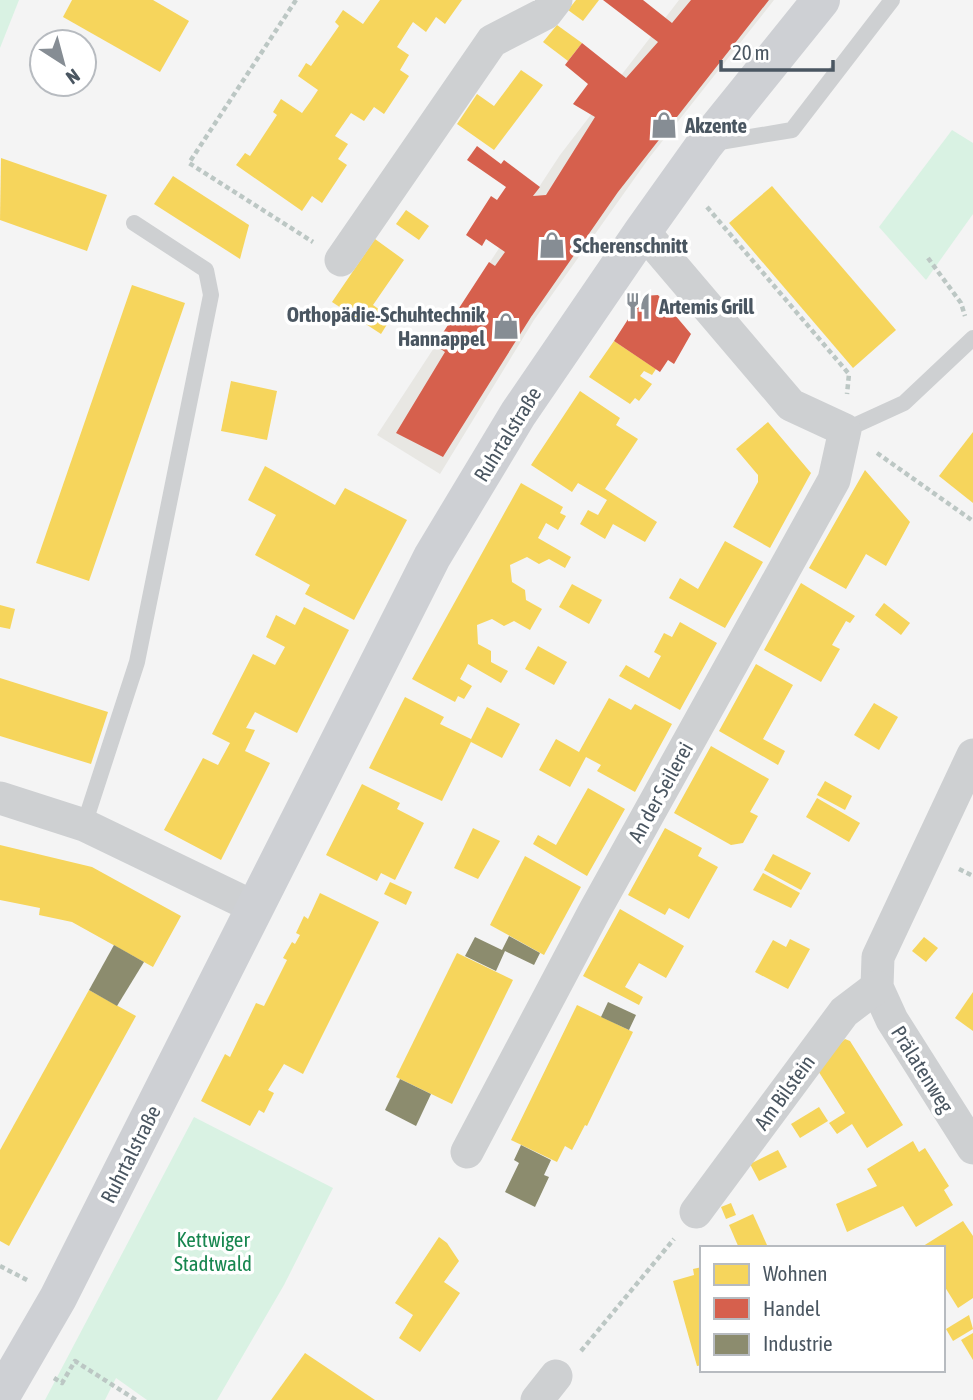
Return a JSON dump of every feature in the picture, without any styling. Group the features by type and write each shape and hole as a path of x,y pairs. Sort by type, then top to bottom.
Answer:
{"main road":[{"name":"Ruhrtalstraße","path":"0,1398 58,1298 432,558 518,414 643,231 705,144 821,0"}],"street":[{"path":"341,260 492,41 546,13 556,0"},
{"path":"643,231 791,405 845,430"},
{"name":"An der Seilerei","path":"467,1152 594,912 834,480 845,430"},
{"path":"877,987 878,957 973,755"},
{"path":"0,798 84,825 254,907"},
{"name":"Prälatenweg","path":"877,987 892,1020 973,1148"},
{"name":"Am Bilstein","path":"696,1212 844,1012 877,987"}],"lane":[{"path":"705,144 792,130 892,0"},
{"path":"84,825 137,662 211,295 206,270 134,223"},
{"path":"845,430 904,403 973,338"}],"path":[{"path":"296,0 189,163 341,260"},
{"path":"682,177 849,374 845,430 973,521"},
{"path":"928,258 961,303 973,338"},
{"path":"547,1388 584,1348 696,1212"},
{"path":"62,1383 75,1361 136,1400"}],"shaded area":[{"path":"679,0 774,0 649,158 534,320 440,474 377,435 560,155"}],"green space":[{"path":"0,0 19,0 0,48"},
{"path":"952,130 973,143 973,214 926,280 879,227"},
{"name":"Kettwiger Stadtwald","path":"194,1117 333,1188 284,1285 217,1400 147,1400 116,1378 105,1400 45,1400"}],"building: Wohnen":[{"path":"72,0 153,0 189,21 160,72 98,37 98,28 82,28 63,17"},
{"path":"380,0 462,0 445,24 436,17 426,32 413,22 397,47 409,55 400,70 409,76 384,114 374,107 364,121 351,113 335,136 348,144 338,159 347,165 322,203 312,196 302,211 236,165 245,153 250,156 277,115 273,112 281,99 302,113 310,102 318,90 298,76 306,63 311,66 339,26 335,22 343,10 363,24"},
{"path":"576,0 599,0 583,21 568,10"},
{"path":"557,25 582,43 568,61 543,42"},
{"path":"521,70 543,85 494,150 457,124 477,94 494,106"},
{"path":"1,158 107,195 87,251 0,220"},
{"path":"173,176 249,225 240,259 154,204"},
{"path":"772,186 896,330 853,368 729,223"},
{"path":"406,210 429,226 419,240 396,224"},
{"path":"375,239 404,260 373,305 391,318 381,334 332,302"},
{"path":"132,285 185,303 89,581 36,563"},
{"path":"614,341 656,369 652,375 644,371 640,376 652,384 639,401 635,398 630,404 589,377"},
{"path":"231,381 277,391 267,440 221,431"},
{"path":"580,391 620,418 616,425 638,439 605,489 657,522 645,542 613,524 605,539 580,524 588,510 598,515 607,500 578,483 572,492 531,465"},
{"path":"768,422 811,473 770,548 733,527 758,482 758,475 736,449"},
{"path":"973,432 973,503 939,476"},
{"path":"265,466 335,505 345,488 407,520 354,620 305,594 310,585 255,555 276,515 248,500"},
{"path":"865,470 910,522 886,566 866,554 846,589 809,568"},
{"path":"521,483 563,507 560,513 566,516 558,530 546,523 538,538 571,557 565,568 549,559 539,564 527,557 510,565 512,582 525,590 526,600 542,609 530,630 514,621 504,626 492,619 477,625 478,644 491,651 491,662 508,671 501,683 468,664 460,679 472,686 464,699 458,696 455,702 412,679"},
{"path":"725,541 763,562 725,628 669,598 680,578 698,589"},
{"path":"801,583 855,616 850,623 846,621 832,645 840,649 821,682 764,650"},
{"path":"572,584 602,600 589,624 559,607"},
{"path":"884,603 910,623 901,635 875,615"},
{"path":"0,605 15,609 10,629 0,627"},
{"path":"304,607 349,630 297,733 255,712 246,728 255,730 245,751 270,763 221,860 164,830 203,758 218,765 230,743 212,734 253,654 275,665 285,647 266,637 276,615 295,625"},
{"path":"680,622 717,643 680,710 619,676 626,665 649,678 661,656 654,652 664,633 672,637"},
{"path":"538,646 567,662 554,685 525,669"},
{"path":"756,664 793,685 763,739 785,751 778,765 719,731"},
{"path":"0,678 108,712 91,764 0,736"},
{"path":"405,697 444,717 440,724 471,739 487,707 520,724 502,758 471,742 442,801 369,768"},
{"path":"609,698 631,710 635,704 672,724 635,792 597,771 601,765 586,757 570,787 539,770 556,739 579,752"},
{"path":"874,703 898,717 879,750 854,735"},
{"path":"711,746 769,779 750,812 758,816 743,843 731,845 674,813"},
{"path":"825,781 852,796 845,810 817,795"},
{"path":"362,784 400,803 397,809 424,823 395,880 381,873 377,881 326,855"},
{"path":"588,788 625,809 587,876 533,844 538,835 556,845"},
{"path":"817,798 860,823 849,842 806,817"},
{"path":"473,828 500,841 478,879 454,868"},
{"path":"665,828 702,848 698,856 718,867 689,919 669,908 665,915 628,895"},
{"path":"0,845 92,867 181,916 153,967 72,922 39,915 40,908 0,900"},
{"path":"773,854 811,873 801,890 764,870"},
{"path":"525,856 581,887 544,955 490,925"},
{"path":"763,873 800,893 791,908 753,890"},
{"path":"390,882 412,892 406,905 384,894"},
{"path":"320,893 379,922 303,1074 284,1064 268,1090 274,1093 264,1113 259,1110 250,1126 201,1101 225,1054 230,1057 256,1003 264,1006 287,960 283,958 292,942 295,944 300,935 296,933 304,916 308,919"},
{"path":"620,909 684,946 666,978 639,963 625,987 643,997 639,1005 583,976"},
{"path":"924,937 938,948 926,962 912,951"},
{"path":"790,939 810,949 788,989 755,972 773,940 786,947"},
{"path":"457,953 513,980 452,1104 396,1077"},
{"path":"89,990 136,1016 9,1246 0,1241 0,1150"},
{"path":"973,992 973,1031 955,1018"},
{"path":"577,1005 633,1032 587,1126 585,1125 572,1150 565,1146 557,1162 511,1140"},
{"path":"845,1039 850,1041 903,1125 867,1148 852,1124 837,1134 829,1123 845,1113 815,1066"},
{"path":"819,1107 828,1121 800,1138 791,1124"},
{"path":"913,1141 919,1152 925,1148 949,1186 944,1190 953,1205 916,1227 903,1206 847,1232 836,1204 877,1186 867,1169"},
{"path":"778,1150 787,1167 759,1181 750,1164"},
{"path":"731,1203 736,1215 726,1219 721,1207"},
{"path":"753,1214 767,1245 738,1246 729,1225"},
{"path":"963,1221 973,1236 973,1298 958,1308 945,1287 945,1246 923,1246"},
{"path":"439,1237 447,1243 459,1261 444,1282 460,1293 420,1352 399,1338 413,1315 395,1303"},
{"path":"700,1267 700,1365 697,1366 673,1281 694,1275 693,1269"},
{"path":"969,1315 973,1329 953,1341 946,1329"},
{"path":"973,1333 973,1360 961,1340"},
{"path":"305,1353 375,1400 271,1400"}],"building: Handel":[{"path":"603,0 643,0 672,23 691,0 769,0 618,192 531,317 443,457 396,433 445,352 435,345 489,262 495,266 505,252 486,239 482,246 466,235 491,196 497,200 506,187 467,160 477,146 501,164 504,160 540,187 533,196 546,195 595,117 573,104 588,84 565,65 582,43 626,78 658,42"},
{"path":"658,295 691,334 674,364 668,360 660,372 614,341 643,296"}],"building: Industrie":[{"path":"509,936 540,953 534,965 505,951 496,971 465,956 475,937 502,950"},
{"path":"114,945 144,962 117,1006 89,990"},
{"path":"608,1002 636,1015 629,1030 601,1017"},
{"path":"400,1079 431,1094 416,1126 385,1110"},
{"path":"521,1145 551,1160 544,1175 549,1177 535,1207 505,1192 519,1163 514,1160"}],"place":[{"name":"Akzente","path":"664,125"},
{"name":"Scherenschnitt","path":"552,245"},
{"name":"Artemis Grill","path":"638,306"},
{"name":"Orthopädie-Schuhtechnik Hannappel","path":"506,326"}]}
